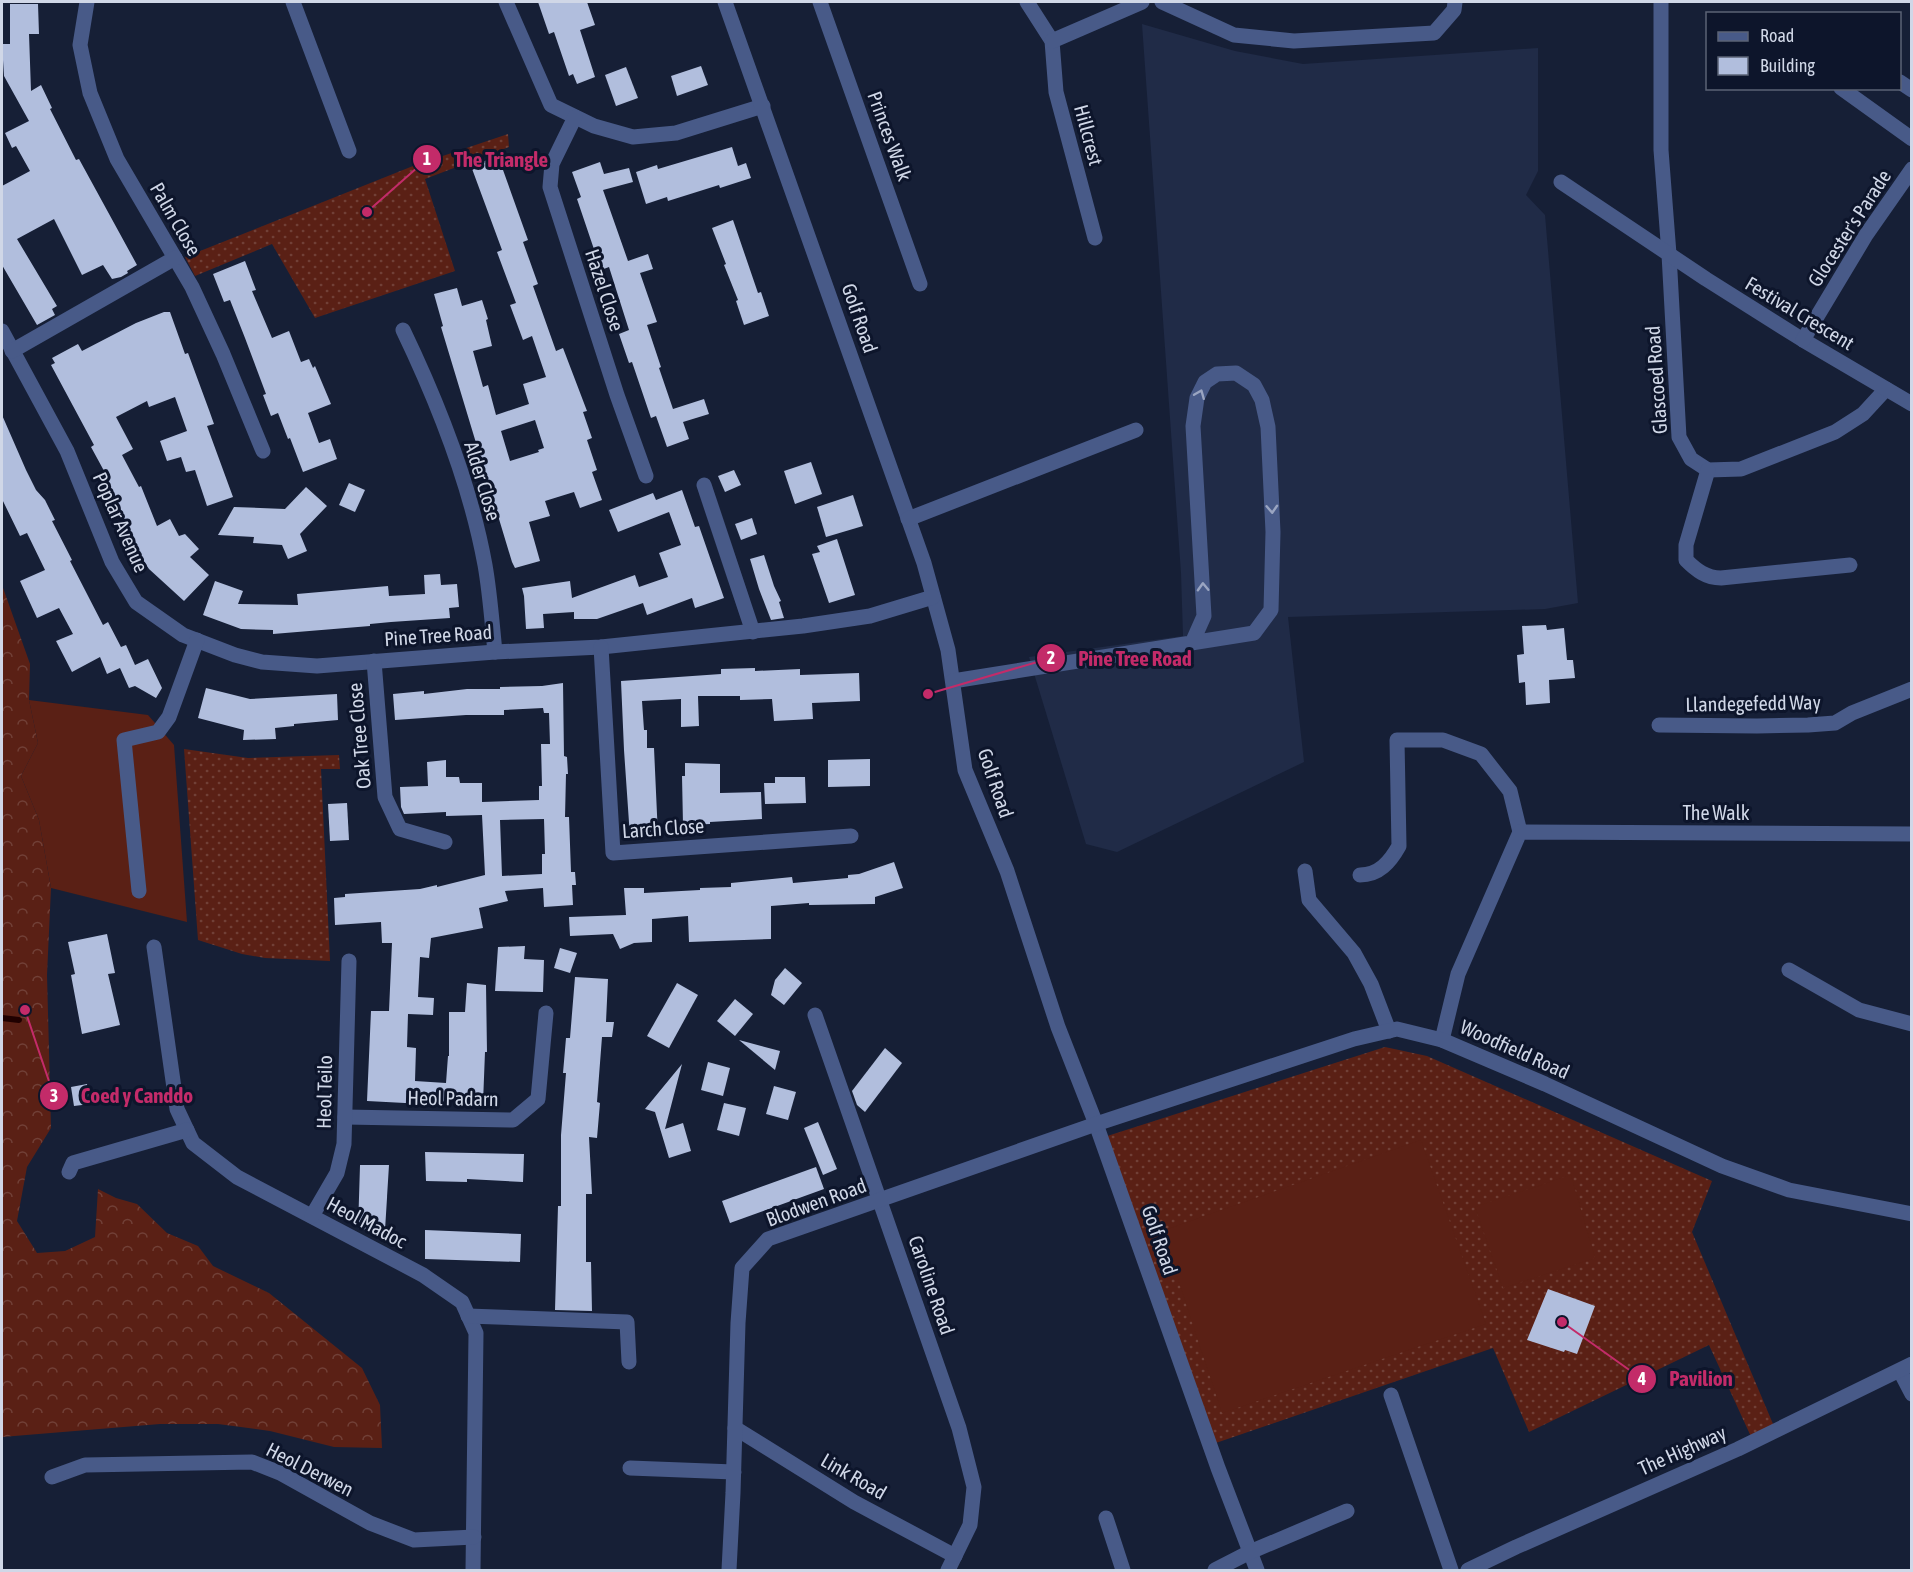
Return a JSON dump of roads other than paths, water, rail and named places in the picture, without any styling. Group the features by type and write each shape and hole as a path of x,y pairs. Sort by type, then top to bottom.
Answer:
{"street":[{"name":"Palm Close","path":"87,2 80,45 90,93 117,159 192,287 223,354 263,451"},
{"path":"293,2 349,152"},
{"path":"506,2 551,105 594,126 633,137 676,133 763,106"},
{"name":"Golf Road","path":"725,2 908,519 933,597 948,650 965,770 1007,871 1058,1027 1096,1124 1257,1570"},
{"name":"Princes Walk","path":"820,2 920,284"},
{"name":"Hillcrest","path":"1027,2 1052,41 1056,92 1095,238"},
{"path":"1052,41 1142,2"},
{"path":"1162,2 1234,35 1294,41 1434,33 1454,10 1455,2"},
{"path":"1661,2 1660,150 1669,254"},
{"path":"1844,90 1911,140"},
{"name":"Hazel Close","path":"575,117 552,164 550,187 616,395 646,476"},
{"name":"Glocester's Parade","path":"1803,340 1866,235 1911,169"},
{"name":"Festival Crescent","path":"1561,182 1803,340 1911,404"},
{"name":"Glascoed Road","path":"1669,254 1679,437 1691,459 1708,470"},
{"path":"12,351 175,258"},
{"name":"Alder Close","path":"403,330 426,379 464,480 485,565 495,652"},
{"name":"Poplar Avenue","path":"2,331 67,451 112,562 136,602 183,635 235,655 262,662 316,666 374,661"},
{"path":"953,681 1192,643 1254,633 1271,609 1273,532 1268,428 1262,400 1254,385 1236,373 1217,374 1205,382 1197,398 1193,426 1204,616 1192,643"},
{"path":"1850,565 1714,578 1698,571 1686,560 1686,545 1708,470 1741,469 1835,432 1863,414 1886,389"},
{"path":"908,519 1136,430"},
{"path":"704,485 753,632"},
{"name":"Pine Tree Road","path":"374,661 601,647 753,632 870,616 933,597"},
{"path":"139,891 124,740 158,732 169,717 197,640"},
{"name":"Larch Close","path":"601,647 613,853 851,836"},
{"name":"Oak Tree Close","path":"374,661 385,797 400,829 445,842"},
{"name":"Llandegefedd Way","path":"1659,725 1788,726 1834,723 1852,713 1911,689"},
{"path":"1360,875 1370,875 1380,869 1392,859 1399,846 1397,740 1443,741 1481,754 1510,791 1520,831 1458,974 1442,1040"},
{"name":"The Walk","path":"1520,831 1911,834"},
{"path":"1305,871 1310,900 1354,953 1371,984 1389,1031"},
{"name":"Heol Madoc","path":"154,946 177,1109 192,1143 237,1177 423,1275 462,1302 476,1333 473,1570"},
{"name":"Heol Teilo","path":"312,1216 337,1173 344,1144 349,961"},
{"path":"1789,970 1859,1010 1911,1024"},
{"name":"Heol Padarn","path":"345,1117 513,1120 538,1099 546,1013"},
{"name":"Caroline Road","path":"815,1015 959,1428 974,1487 970,1525 948,1570"},
{"name":"Woodfield Road","path":"1096,1124 1354,1039 1397,1029 1442,1040 1545,1084 1722,1166 1789,1190 1911,1214"},
{"name":"Blodwen Road","path":"729,1570 742,1268 768,1239 1096,1124"},
{"path":"69,1172 74,1163 187,1130"},
{"path":"468,1316 627,1322 629,1362"},
{"path":"1906,1367 1911,1394"},
{"name":"The Highway","path":"1468,1570 1738,1449 1906,1367"},
{"path":"1390,1395 1451,1570"},
{"name":"Link Road","path":"735,1428 855,1502 955,1556"},
{"name":"Heol Derwen","path":"52,1477 85,1465 252,1462 280,1473 370,1523 414,1540 474,1537"},
{"path":"630,1468 734,1472"},
{"path":"1215,1570 1250,1552 1347,1511"},
{"path":"1106,1518 1123,1570"}],"waterway":[{"path":"2,1018 19,1020"}],"place":[{"name":"The Triangle","path":"367,212"},
{"name":"Pine Tree Road","path":"928,694"},
{"name":"Coed y Canddo","path":"25,1010"},
{"name":"Pavilion","path":"1562,1322"}]}
